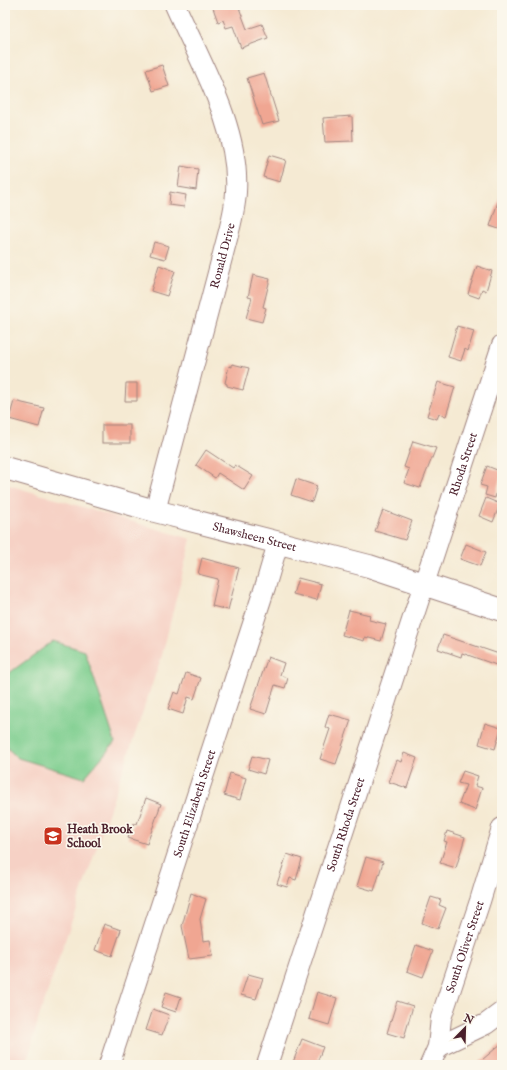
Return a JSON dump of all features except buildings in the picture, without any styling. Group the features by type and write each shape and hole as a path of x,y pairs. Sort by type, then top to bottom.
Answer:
{"main road":[{"name":"Shawsheen Street","path":"5,468 155,511 369,566 502,610"}],"street":[{"name":"Ronald Drive","path":"155,511 223,254 236,192 232,142 226,120 174,5"},
{"name":"Rhoda Street","path":"425,584 502,345"},
{"name":"South Elizabeth Street","path":"109,1065 266,584 278,543"},
{"name":"South Rhoda Street","path":"267,1065 425,584"},
{"name":"South Oliver Street","path":"430,1065 438,1047 441,1018 480,901 502,828"},
{"path":"438,1047 486,1024 502,1012"}],"shaded area":[{"name":"Heath Brook School","path":"5,484 191,539 162,655 39,1017 26,1065 5,1065"}],"green space":[{"path":"53,641 85,651 115,742 84,778 18,758 5,746 5,676"}],"place":[{"name":"Heath Brook School","path":"53,836"}]}
